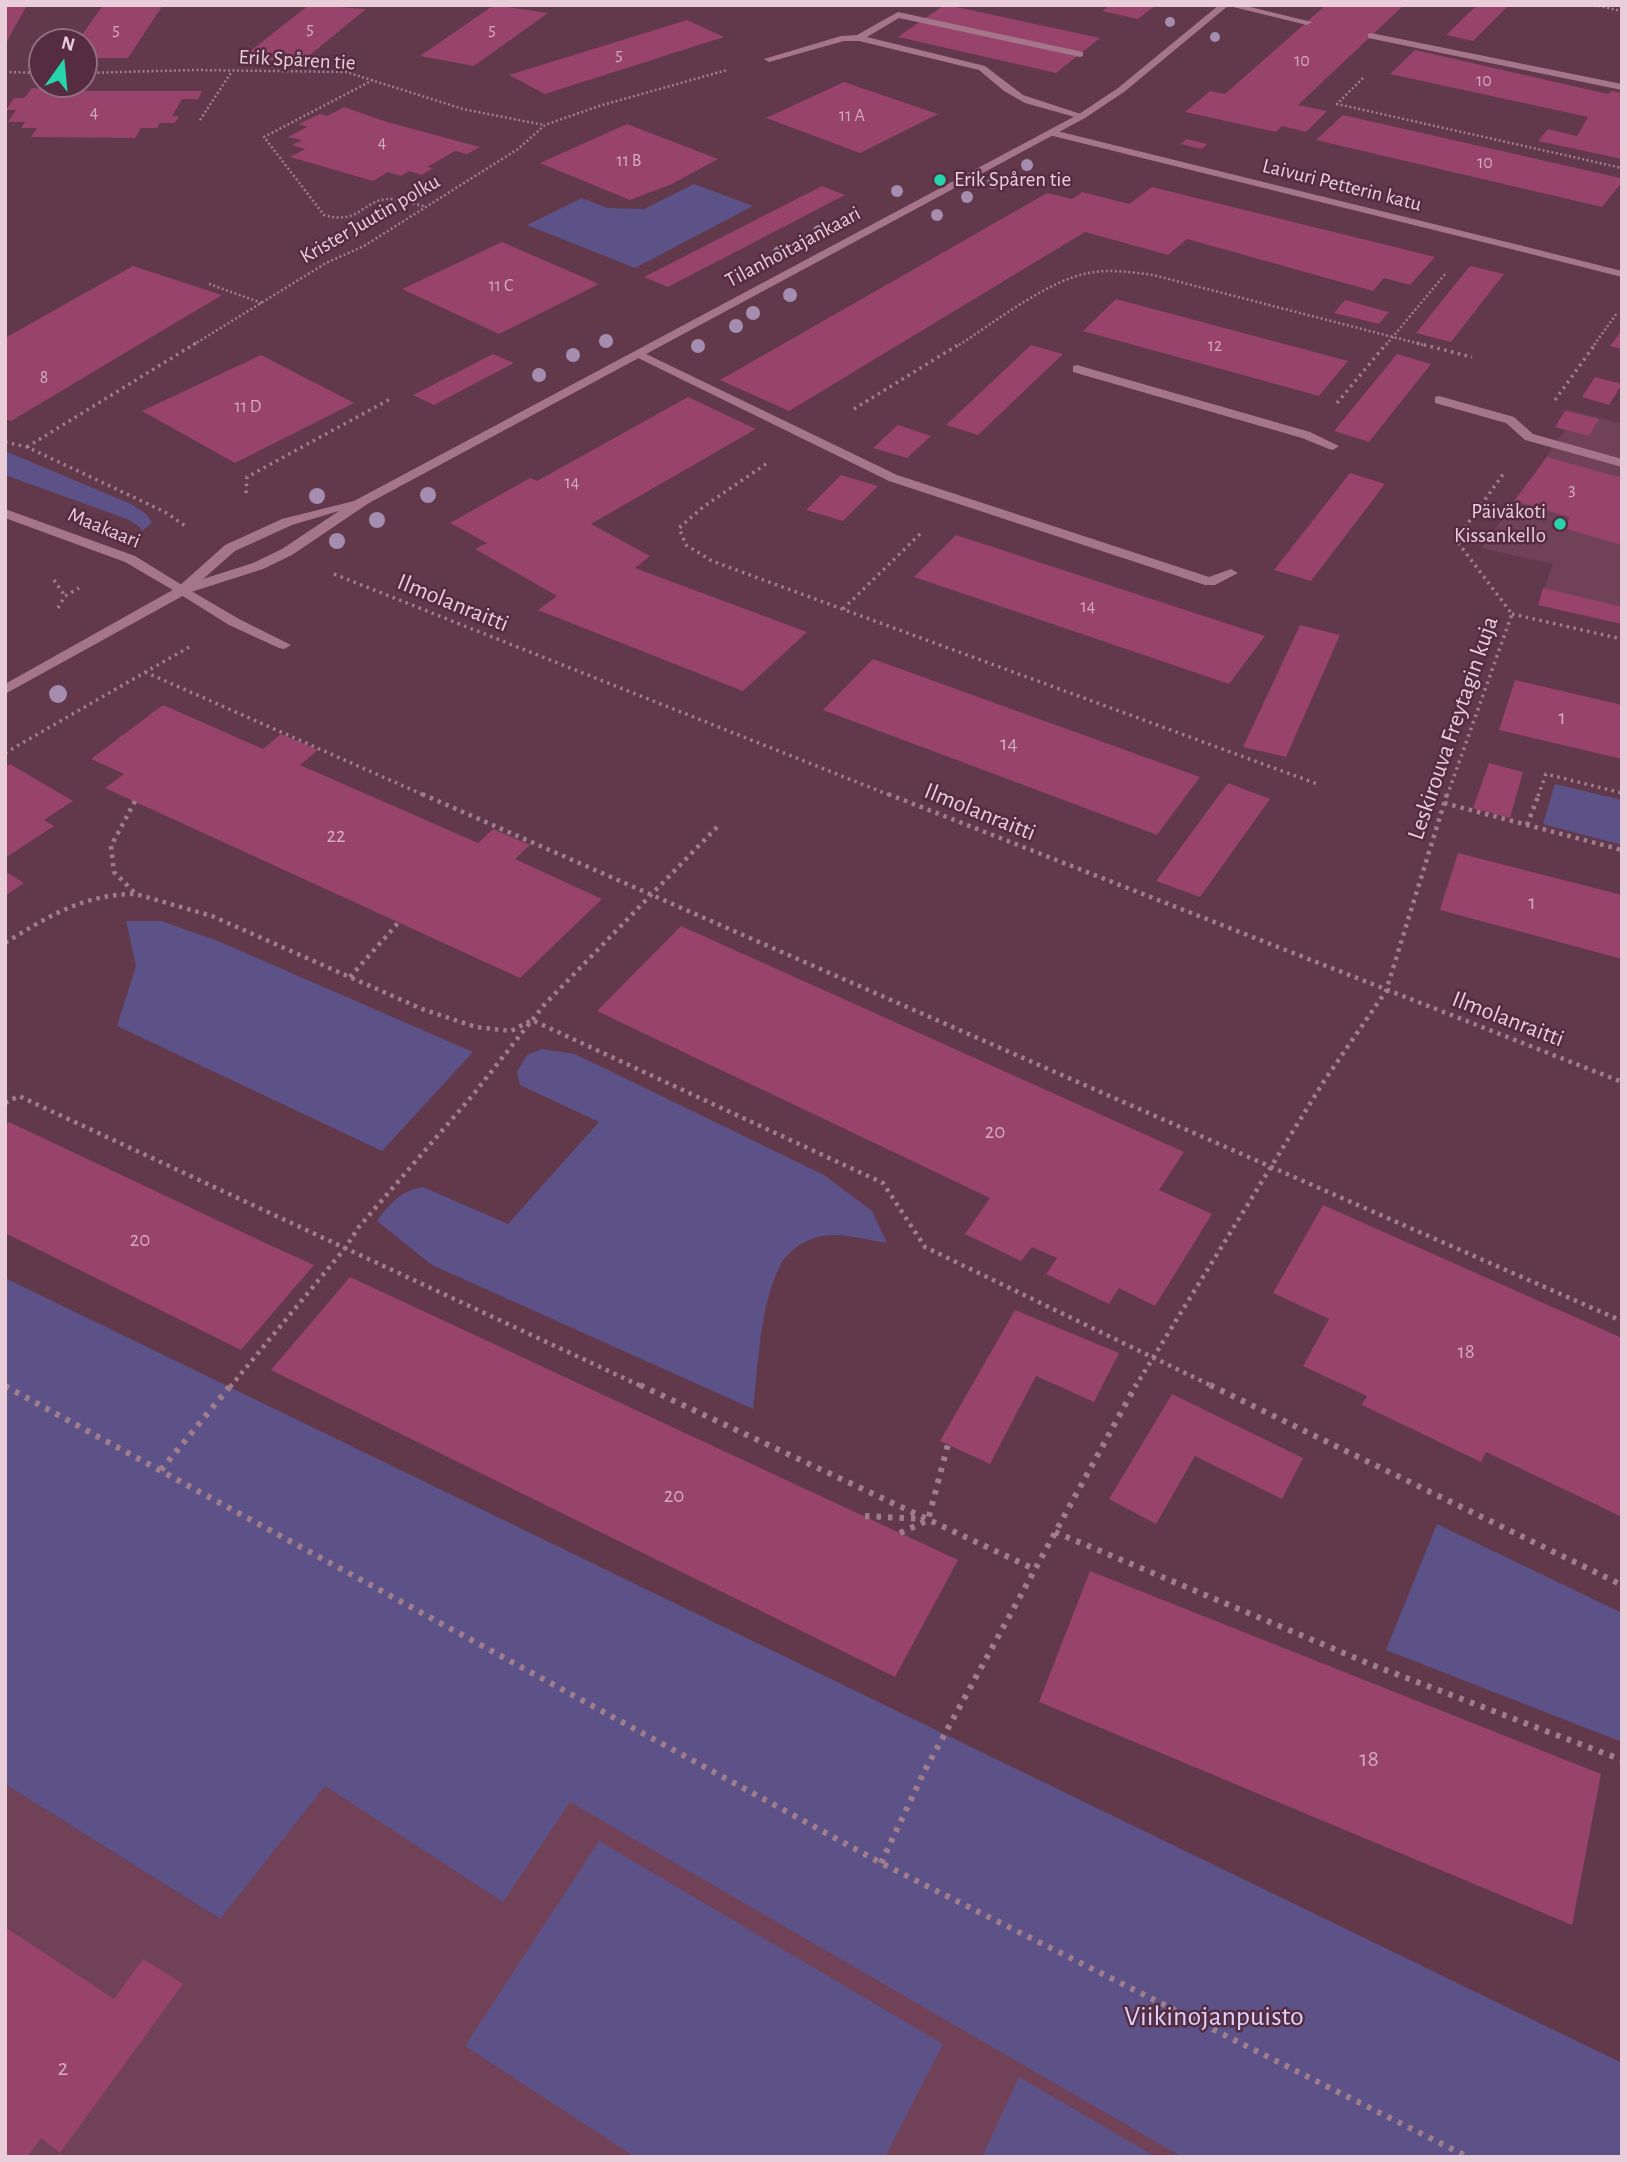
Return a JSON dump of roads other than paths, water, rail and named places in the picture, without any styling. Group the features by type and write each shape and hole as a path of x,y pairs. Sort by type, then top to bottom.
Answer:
{"street":[{"path":"1227,5 1307,22"},
{"name":"Tilanhoitajankaari","path":"5,690 183,590 258,566 288,552 364,500 1053,133 1121,90 1227,5"},
{"path":"859,38 898,15 1080,54"},
{"path":"1371,36 1622,87"},
{"path":"769,59 844,38 859,38 982,68 995,74 1009,91 1020,97 1082,116"},
{"name":"Laivuri Petterin katu","path":"1053,133 1622,274"},
{"path":"638,354 893,478 1210,582 1231,573"},
{"path":"1077,369 1309,436 1333,446"},
{"path":"1439,400 1510,420 1530,437 1622,463"},
{"name":"Tilanhoitajankaari","path":"183,590 230,548 258,534 287,522 364,500"},
{"name":"Maakaari","path":"5,513 130,559 234,622 284,645"}],"place":[{"name":"Erik Spåren tie","path":"940,180"},
{"name":"Päiväkoti Kissankello","path":"1560,524"}],"park label":[{"name":"Viikinojanpuisto","path":"1214,2017"}]}
